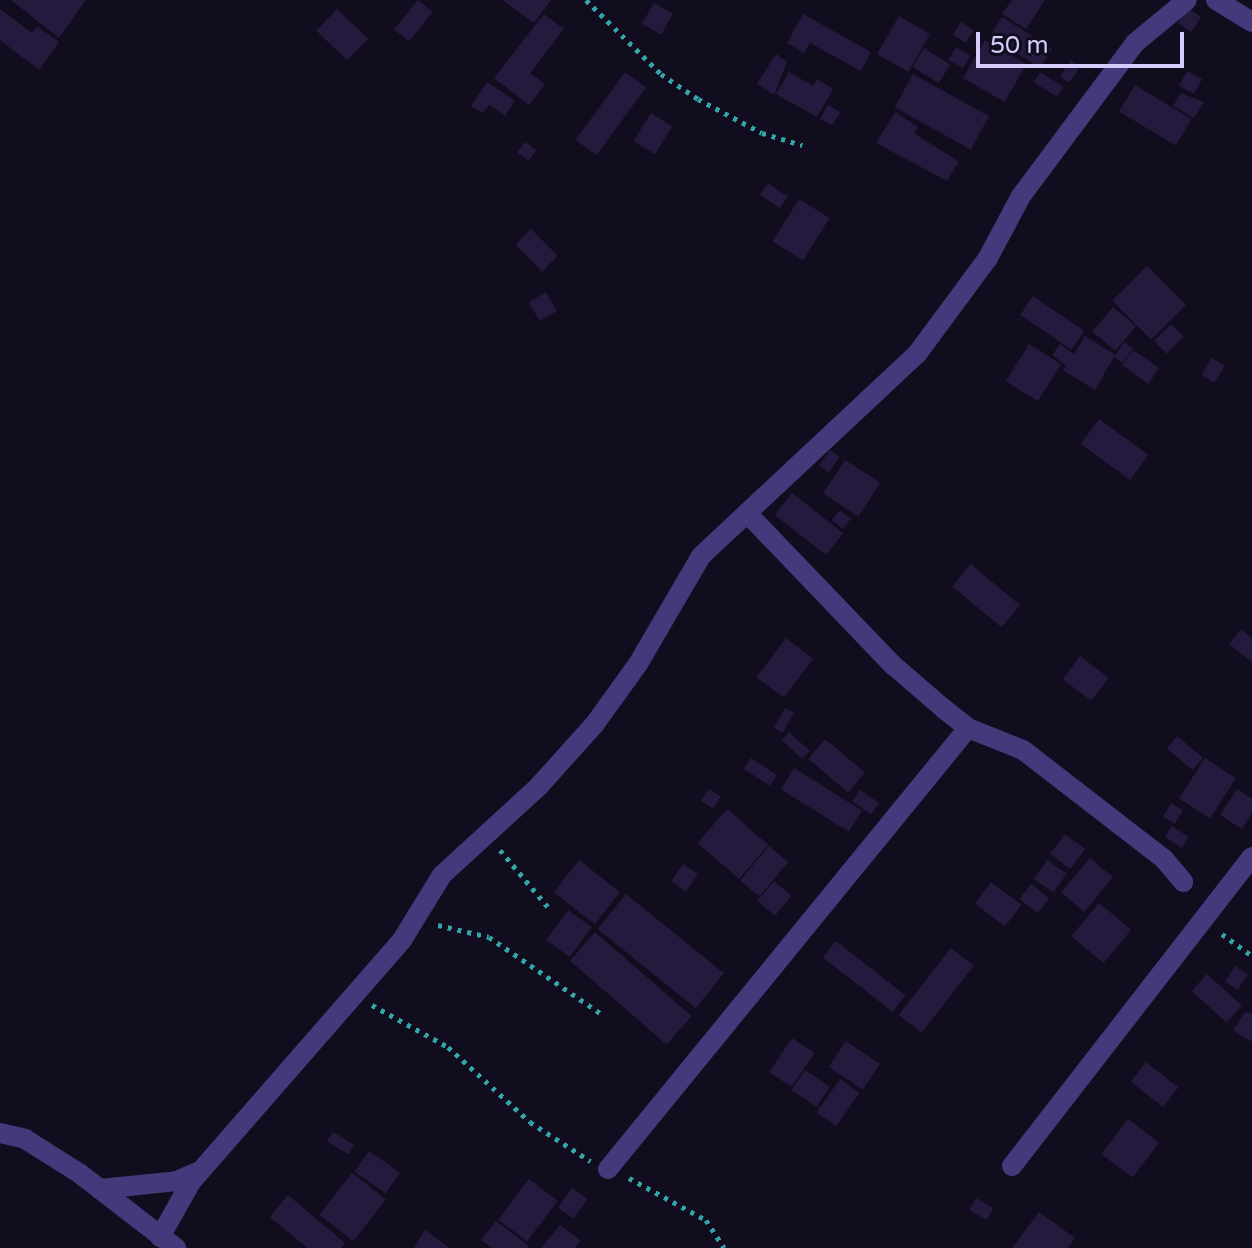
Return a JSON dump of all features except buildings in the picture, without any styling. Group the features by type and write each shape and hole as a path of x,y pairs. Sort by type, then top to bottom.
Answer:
{"street":[{"path":"0,1133 25,1139 100,1189 168,1243 202,1170 407,933 442,875 539,786 594,725 638,664 701,556 917,354 988,258 1021,196 1135,43 1187,0"},
{"path":"1216,0 1252,22"},
{"path":"747,513 893,665 968,728 1023,750 1164,859 1183,882"},
{"path":"608,1169 968,728"},
{"path":"1012,1166 1252,857"},
{"path":"100,1189 177,1181 202,1170"}],"path":[{"path":"586,0 661,74 698,99 762,133 802,145"},
{"path":"487,834 548,907"},
{"path":"1201,919 1252,956"},
{"path":"407,933 433,924 489,937 600,1013"},
{"path":"353,997 448,1047 530,1122 608,1169 706,1220 724,1248"}]}
